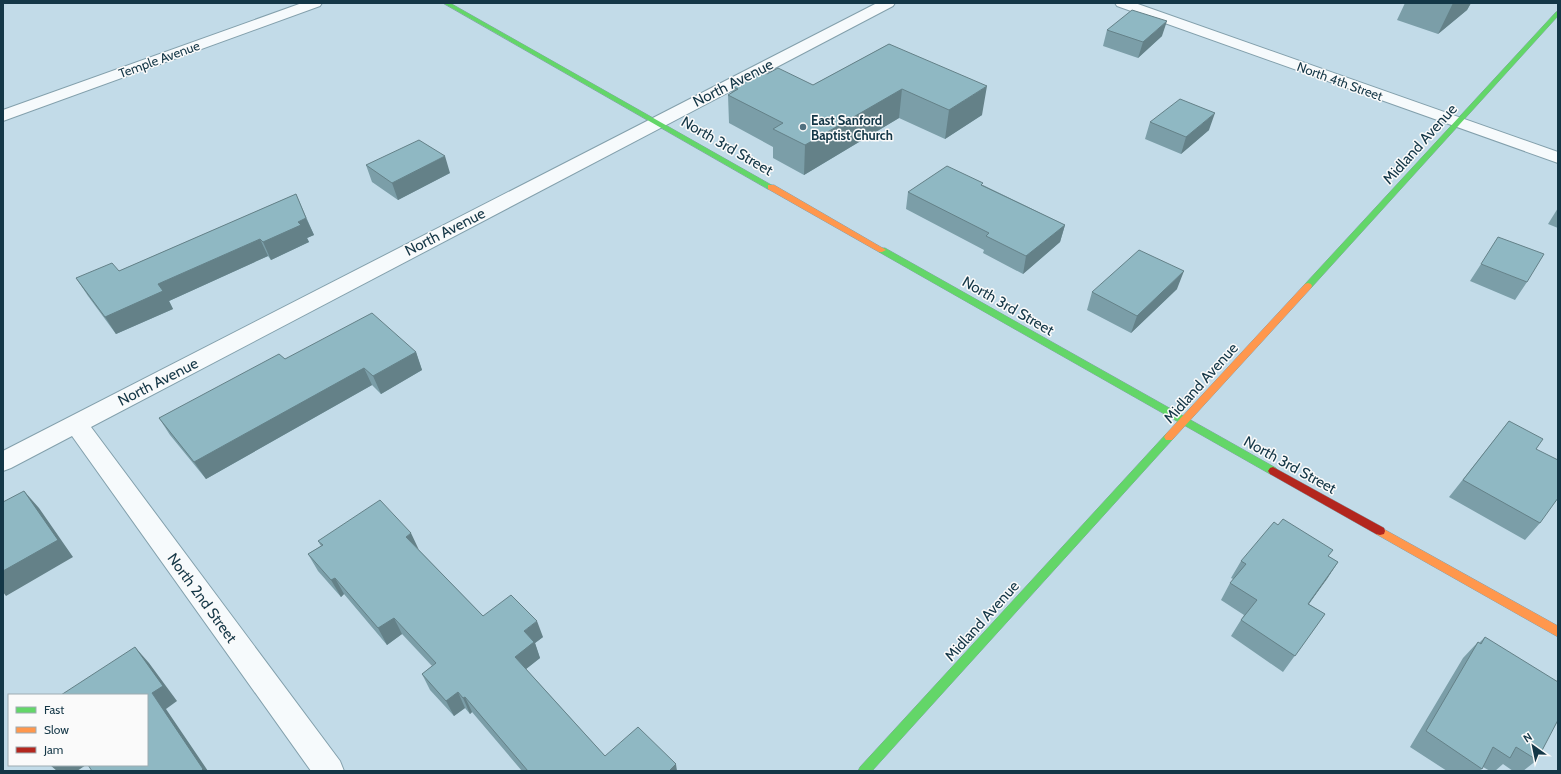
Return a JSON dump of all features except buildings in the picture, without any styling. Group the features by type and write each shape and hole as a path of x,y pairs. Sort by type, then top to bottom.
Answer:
{"street":[{"name":"Temple Avenue","path":"3,116 315,3"},
{"name":"North 3rd Street","path":"446,3 1184,422 1558,632"},
{"name":"North Avenue","path":"3,462 888,3"},
{"name":"North 4th Street","path":"1122,3 1558,158"},
{"name":"Midland Avenue","path":"864,771 1558,13"},
{"name":"North 2nd Street","path":"76,424 329,771"}],"traffic: fast":[{"path":"446,3 771,187"},
{"path":"1308,286 1558,13"},
{"path":"882,250 1273,471"},
{"path":"864,771 1169,437"}],"traffic: slow":[{"path":"771,187 882,250"},
{"path":"1169,437 1308,286"},
{"path":"1380,531 1558,632"}],"traffic: jam":[{"path":"1273,471 1380,531"}],"place":[{"name":"East Sanford Baptist Church","path":"803,127"}]}
